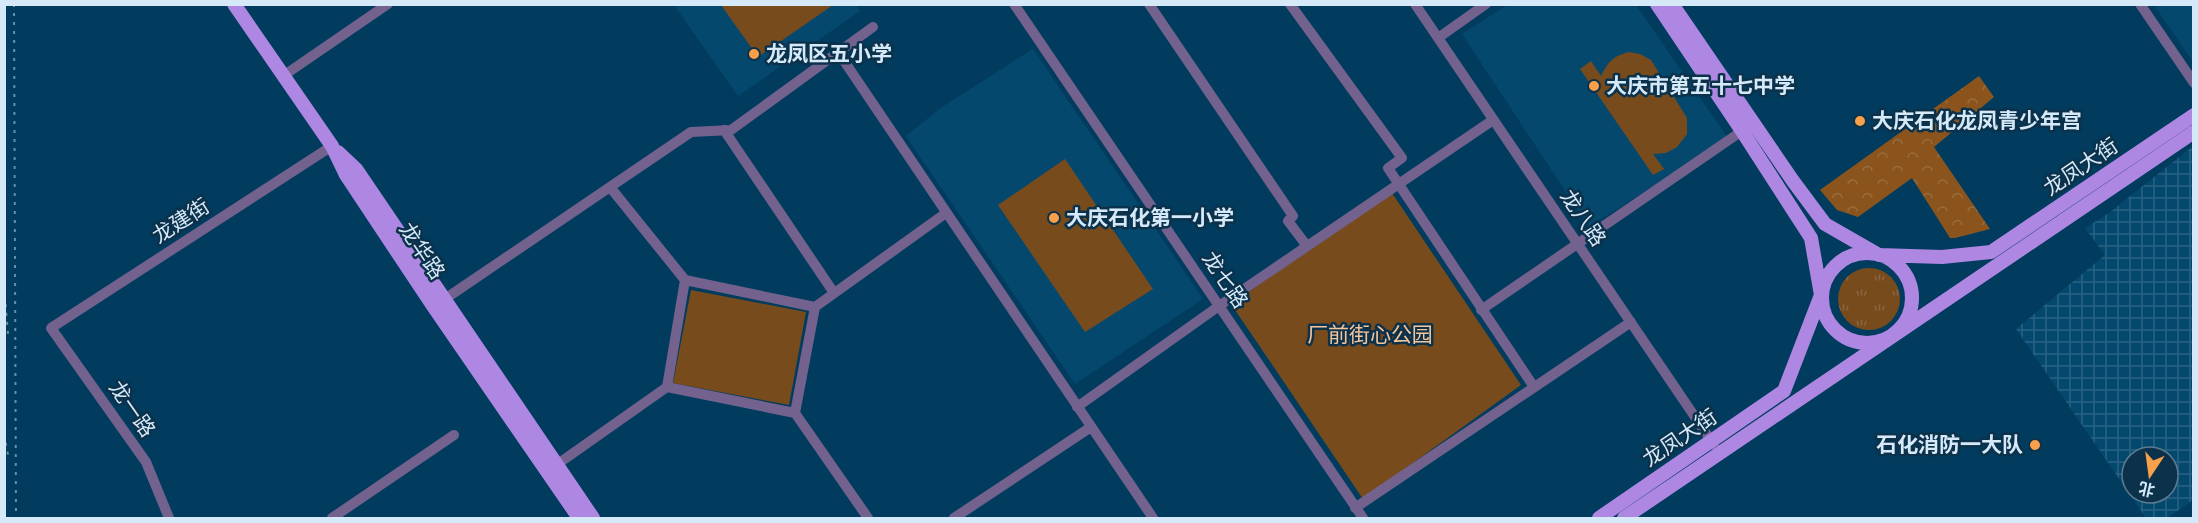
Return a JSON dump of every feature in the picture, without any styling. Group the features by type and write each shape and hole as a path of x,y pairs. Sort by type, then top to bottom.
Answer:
{"main road":[{"name":"龙华路","path":"234,4 332,146 346,175 439,303 552,468 579,519"},
{"path":"1657,4 1811,238 1823,309 1828,322 1838,333 1850,340 1864,343 1879,342 1892,336 1908,316 1912,304 1908,279 1891,260 1825,224 1672,4"},
{"name":"龙凤大街","path":"1880,255 1942,257 1991,252 2193,116"},
{"name":"龙凤大街","path":"1599,519 1716,447 1788,397 1892,336 2193,132"},
{"path":"1788,397 1828,276 1841,261 1853,255 1866,253 1880,255"},
{"name":"龙凤大街","path":"1624,519 1716,447"},
{"path":"552,468 593,519"}],"street":[{"path":"284,76 388,4"},
{"name":"龙七路","path":"1014,4 1363,519"},
{"path":"1149,4 1293,216 1288,221 1307,246"},
{"path":"1290,4 1402,158 1388,168 1480,310 1534,387"},
{"name":"龙八路","path":"1415,4 1716,447"},
{"path":"1438,38 1486,4"},
{"path":"2140,4 2193,83"},
{"path":"439,303 691,132 731,130 873,27"},
{"path":"838,52 1153,519"},
{"path":"1077,407 1219,306 1493,120"},
{"path":"724,130 834,293"},
{"path":"1480,310 1742,131"},
{"name":"龙建街","path":"51,328 332,146"},
{"path":"610,187 685,280 815,307"},
{"path":"795,413 815,307 946,213"},
{"path":"552,468 667,387 685,280"},
{"path":"1355,508 1631,322"},
{"name":"龙一路","path":"51,328 146,462 169,519"},
{"path":"667,387 795,413 868,519"},
{"path":"954,519 1091,427"},
{"path":"332,519 454,435"}],"shaded area":[{"name":"龙凤区五小学","path":"855,4 860,11 738,96 674,5"},
{"name":"大庆市第五十七中学","path":"1507,5 1636,5 1728,138 1589,227 1462,34"},
{"path":"2154,5 2193,5 2193,62"},
{"name":"大庆石化第一小学","path":"1033,49 1203,299 1075,384 906,136 942,107"},
{"path":"2193,146 2193,500 2167,518 2146,518 2137,505 2180,505 2180,445 2120,445 2120,480 2016,329 2105,255 2085,228 2109,213"}],"green space":[{"path":"721,5 833,5 758,57"},
{"path":"1629,52 1640,54 1651,60 1687,118 1687,134 1677,147 1666,153 1653,154 1664,169 1653,175 1580,69 1591,61 1601,76 1612,60"},
{"path":"1979,76 1994,97 1934,147 1990,229 1950,238 1912,178 1858,217 1837,210 1820,190"},
{"path":"1065,159 1153,289 1085,332 998,205"},
{"name":"厂前街心公园","path":"1392,193 1521,385 1363,499 1231,304"},
{"path":"1869,268 1891,277 1900,299 1891,321 1869,330 1847,321 1838,299 1847,277"},
{"path":"691,290 806,312 789,405 673,383"}],"railway":[{"path":"14,4 16,518"},
{"path":"4,115 5,297 8,334"},
{"path":"4,434 9,460"}],"place":[{"name":"龙凤区五小学","path":"754,54"},
{"name":"大庆市第五十七中学","path":"1594,86"},
{"name":"大庆石化龙凤青少年宫","path":"1860,121"},
{"name":"大庆石化第一小学","path":"1054,218"},
{"name":"石化消防一大队","path":"2035,445"}]}
